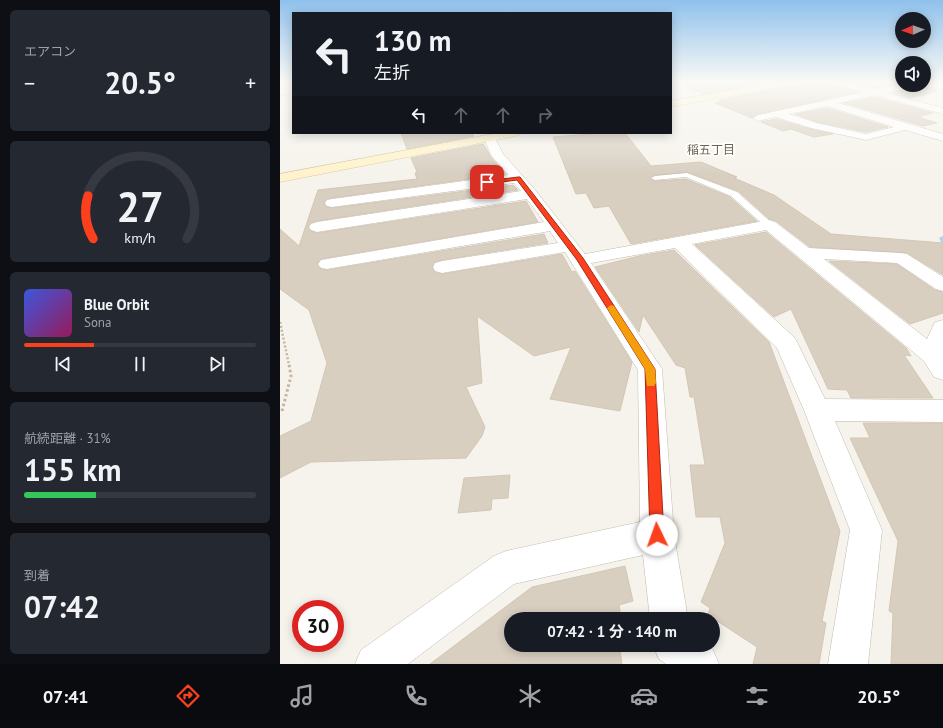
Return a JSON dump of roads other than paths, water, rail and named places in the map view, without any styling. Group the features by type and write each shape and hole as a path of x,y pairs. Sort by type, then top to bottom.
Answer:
{"street":[{"path":"758,118 781,113"},
{"path":"859,113 943,138"},
{"path":"776,114 814,126 866,137 905,127"},
{"path":"280,178 511,134"},
{"path":"490,138 497,155 525,186 575,253 650,369 657,535 668,612"},
{"path":"332,203 525,186"},
{"path":"317,227 525,186"},
{"path":"327,264 554,225"},
{"path":"442,268 679,242 769,225 937,363"},
{"path":"679,242 787,344 817,410 866,530 848,664"},
{"path":"804,253 901,258 943,285"},
{"path":"937,363 943,327"},
{"path":"817,410 943,411"},
{"path":"375,664 506,568 657,535"},
{"path":"683,652 699,664"}],"lane":[{"path":"655,178 687,175 734,194 769,225"}],"waterway":[{"path":"943,238 943,241"}],"district":[{"name":"稲五丁目","path":"711,150"}]}
